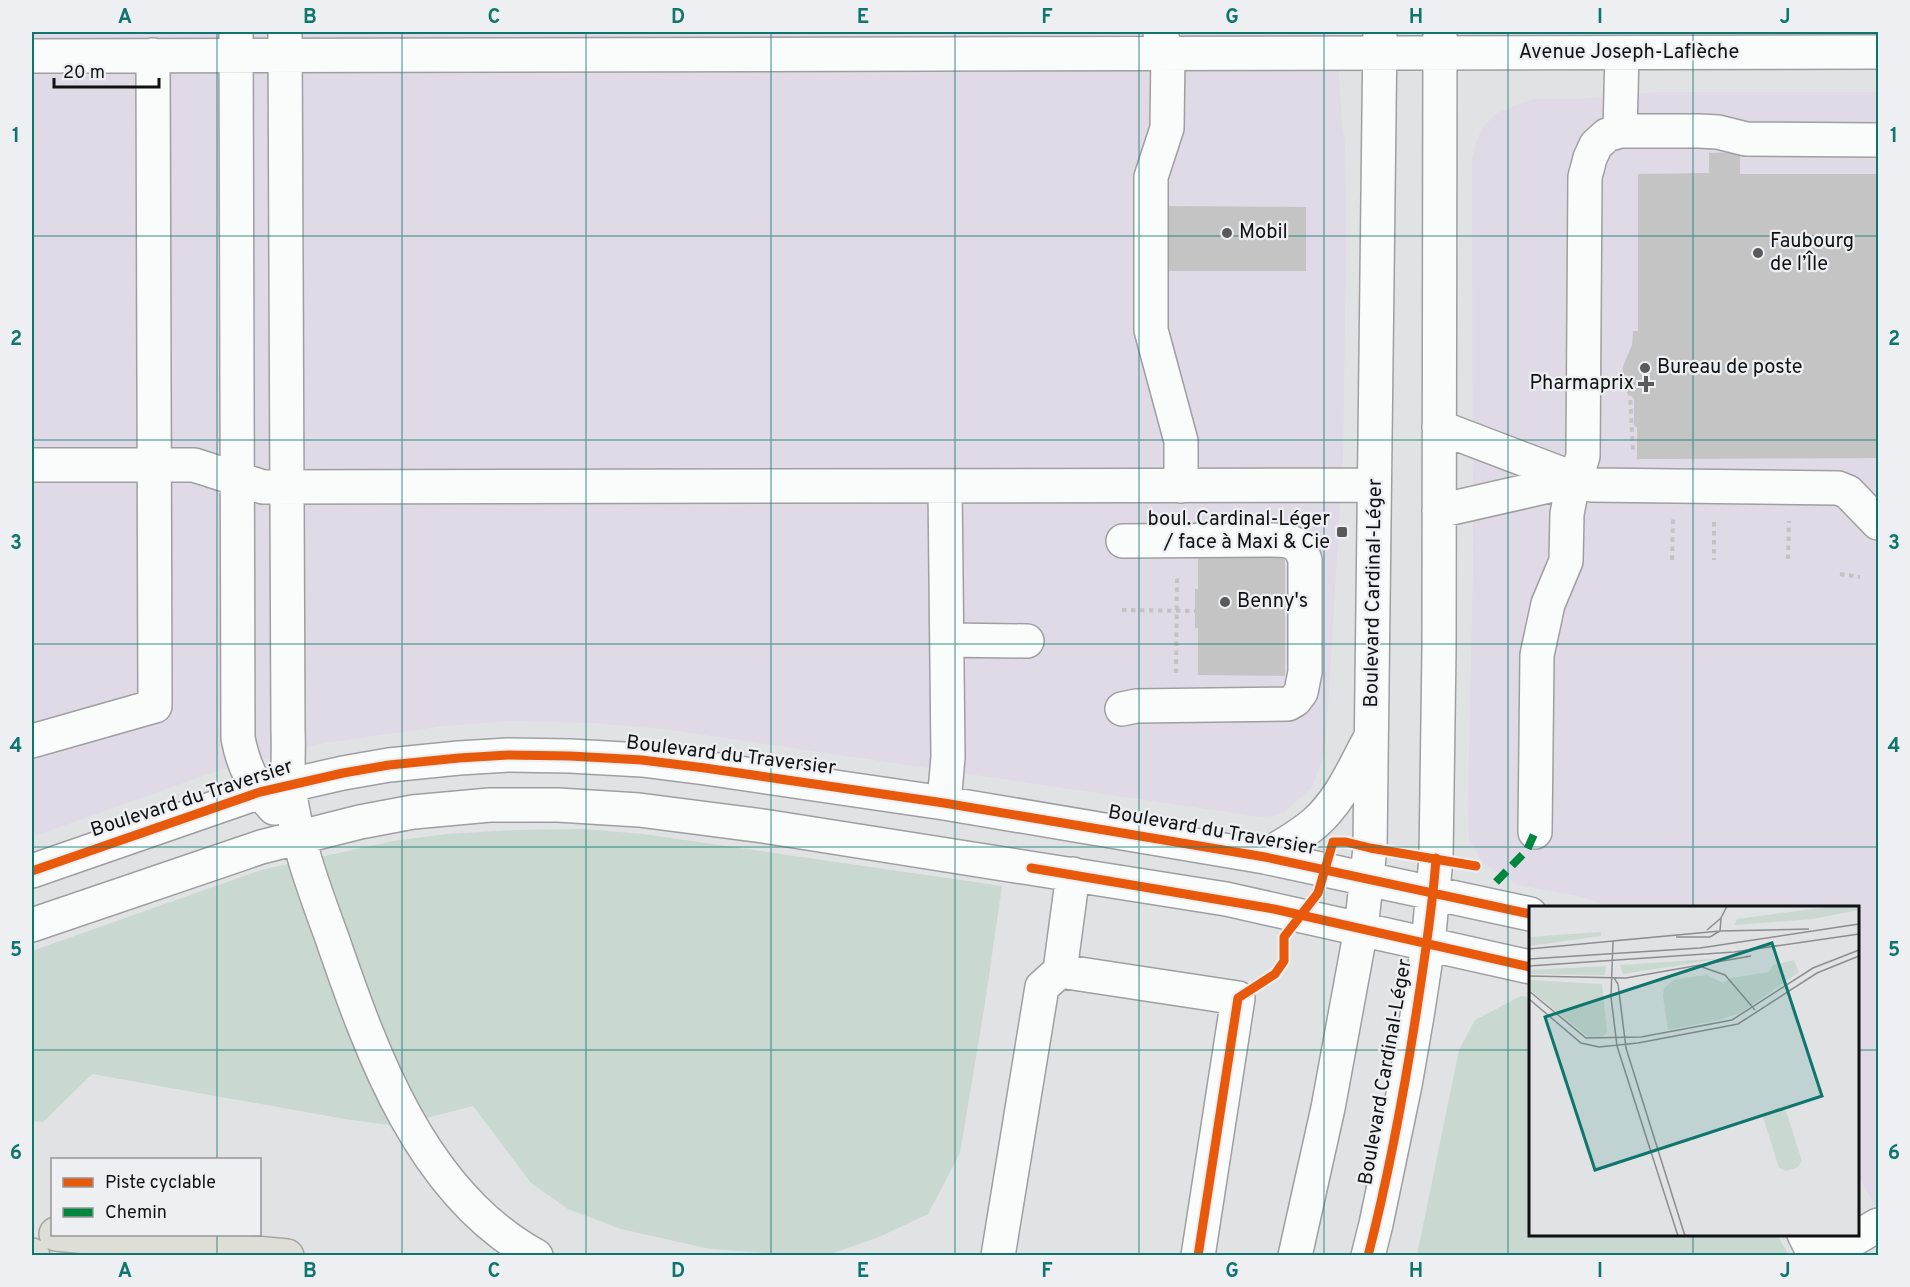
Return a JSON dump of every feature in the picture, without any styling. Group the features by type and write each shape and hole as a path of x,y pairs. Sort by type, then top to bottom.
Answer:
{"highway":[{"path":"32,1232 51,1234"},
{"path":"75,1236 287,1256"}],"street":[{"path":"1164,42 1167,128 1151,177 1151,330 1181,441 1181,486"},
{"name":"Avenue Joseph-Laflèche","path":"32,56 153,55 236,43 1380,42 1623,53 1878,52"},
{"name":"Boulevard Cardinal-Léger","path":"1295,1256 1328,1108 1368,879 1372,735 1380,42"},
{"path":"236,43 238,738 246,770 274,788 299,836 313,885 362,1024 413,1129 434,1161 483,1218 536,1256"},
{"path":"274,788 287,487 285,43"},
{"name":"Boulevard Cardinal-Léger","path":"1368,1256 1405,1084 1428,945 1434,893 1439,511 1440,43"},
{"path":"1620,131 1623,53"},
{"path":"32,741 155,706 153,55"},
{"path":"1535,832 1537,655 1548,604 1566,561 1567,514 1583,456 1585,177 1596,145 1607,135 1620,131 1699,131 1718,132 1746,138 1878,140"},
{"path":"1439,427 1575,480 1601,486 1838,488 1848,492 1878,523"},
{"path":"32,465 194,465 263,487 1374,485"},
{"path":"1439,511 1575,480"},
{"path":"944,803 947,777 945,486"},
{"path":"1122,709 1136,706 1288,704 1295,700 1301,692 1305,672 1305,560 1302,550 1296,544 1287,540 1123,542"},
{"path":"947,640 1027,640"},
{"path":"1265,857 1314,824 1324,814 1345,786 1372,735"},
{"name":"Boulevard du Traversier","path":"32,871 274,788 343,773 425,761 508,755 570,756 642,760 944,803 1265,857 1529,914"},
{"path":"32,925 299,836 413,812 490,805 558,805 639,810 763,826 1236,901 1529,967"},
{"path":"998,1256 1042,987 1060,971 1073,874"},
{"path":"1060,971 1238,998 1198,1256"},
{"path":"1805,1236 1815,1256"},
{"path":"1825,1256 1866,1237"}],"path":[{"path":"1623,378 1630,394"},
{"path":"1176,680 1177,566"},
{"path":"1840,574 1860,577"},
{"path":"1122,610 1195,611"}],"shaded area":[{"path":"32,32 1336,32 1345,142 1343,458 1326,738 1323,757 1312,787 1285,812 1261,817 663,729 593,723 511,721 444,726 324,743 214,772 32,837"},
{"path":"1658,92 1878,92 1878,1211 1859,1177 1859,906 1610,906 1578,896 1518,885 1483,863 1469,839 1473,569 1472,158 1482,128 1497,113 1533,99 1579,99"},
{"path":"584,829 643,834 1002,886 960,1153 928,1214 879,1237 828,1255 710,1249 621,1229 568,1209 531,1183 473,1106 396,1126 92,1074 43,1122 32,1121 32,951 261,870 393,841 447,834"},
{"path":"1521,996 1529,997 1529,1236 1778,1236 1789,1255 1417,1255 1459,1050 1475,1020"}],"building":[{"name":"Faubourg de l’Île","path":"1740,152 1740,174 1878,174 1878,458 1637,459 1634,399 1627,391 1622,378 1623,366 1632,345 1633,331 1638,331 1638,174 1709,173 1709,153"},
{"path":"1162,206 1306,207 1306,271 1162,271"},
{"path":"1198,553 1285,553 1285,676 1198,675 1195,589 1198,589"}],"marked path":[{"path":"1496,882 1527,850 1535,832"}],"cycle path":[{"path":"32,871 260,792 343,773 389,765 459,758 508,755 570,756 642,760 944,803 1265,857 1529,914"},
{"path":"1198,1256 1238,998 1275,974 1284,961 1284,937 1318,893 1333,842 1346,842 1476,866"},
{"path":"1368,1256 1409,1060 1429,927 1436,858"},
{"path":"1031,868 1274,909 1529,967"}],"place":[{"name":"Mobil","path":"1227,233"},
{"name":"Faubourg de l’Île","path":"1758,253"},
{"name":"Bureau de poste","path":"1645,368"},
{"name":"Pharmaprix","path":"1646,384"},
{"name":"boul. Cardinal-Léger / face à Maxi & Cie","path":"1342,532"},
{"name":"Benny's","path":"1225,602"}]}
